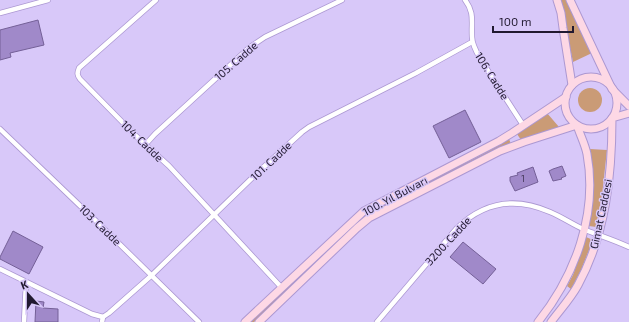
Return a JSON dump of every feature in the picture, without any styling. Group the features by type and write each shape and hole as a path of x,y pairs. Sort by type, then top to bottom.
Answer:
{"main road":[{"path":"557,0 572,85"},
{"name":"Gimat Caddesi","path":"551,322 580,282 591,258 599,235 612,150 612,118 616,110 617,103 616,96 570,0"},
{"path":"566,97 572,85 585,78 593,77 601,79 607,83 629,106"},
{"name":"Gimat Caddesi","path":"538,322 562,288 577,255 588,208 588,163 584,145 576,125 568,116 566,110 566,97"},
{"name":"100. Yıl Bulvarı","path":"244,322 364,211 512,134 566,97"},
{"path":"576,125 582,128 595,129 607,124 612,118 629,113"},
{"name":"100. Yıl Bulvarı","path":"259,322 351,234 373,216 500,151 576,125"},
{"path":"562,288 572,294"}],"street":[{"path":"0,13 48,0"},
{"name":"104. Cadde","path":"156,0 79,68 78,75 80,79 145,145 169,166 281,287"},
{"name":"105. Cadde","path":"145,145 155,134 250,47 265,37 342,0"},
{"name":"106. Cadde","path":"465,0 468,3 472,13 472,42 481,60 523,126"},
{"name":"101. Cadde","path":"103,320 302,132 472,42"},
{"name":"103. Cadde","path":"0,129 199,322"},
{"name":"3200. Cadde","path":"377,322 466,218 485,208 496,205 516,203 536,206 584,229 629,247"},
{"path":"0,268 103,320"},
{"path":"24,322 26,282"}],"shaded area":[{"path":"560,0 567,0 592,53 573,62"},
{"path":"590,88 595,89 601,95 601,105 595,111 590,112 585,111 579,105 578,100 579,95 585,89"},
{"path":"547,113 559,127 521,140 517,134"},
{"path":"509,139 511,144 367,216 254,322 251,322 364,215 489,151"},
{"path":"590,149 607,150 602,195 596,227 589,226 592,206 592,169"},
{"path":"586,237 593,240 581,270 571,289 567,286 573,275"}],"building":[{"path":"38,20 44,45 10,53 11,57 0,60 0,30"},
{"path":"465,110 481,142 449,158 433,126"},
{"path":"562,166 566,176 561,178 562,179 553,181 549,171"},
{"path":"533,167 538,182 515,191 510,181 510,177 518,175 517,173"},
{"path":"13,231 43,247 29,274 0,259"},
{"path":"463,242 496,269 483,284 450,257"},
{"path":"36,301 44,302 43,308 58,309 58,322 35,322"}]}
